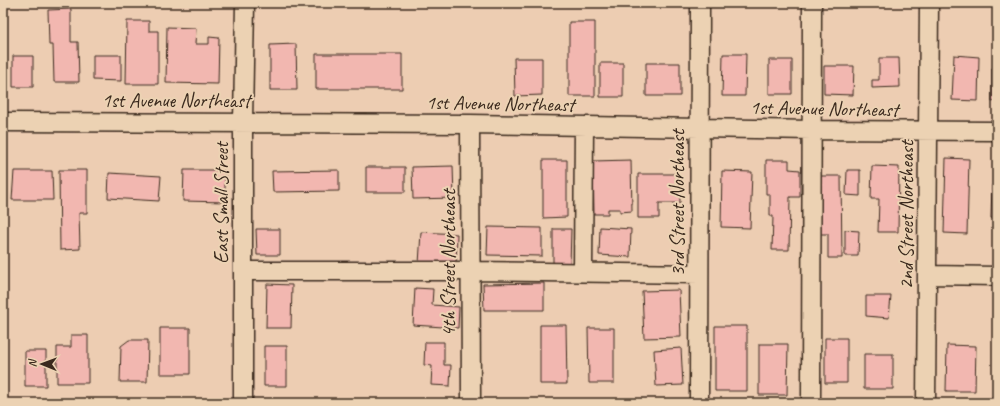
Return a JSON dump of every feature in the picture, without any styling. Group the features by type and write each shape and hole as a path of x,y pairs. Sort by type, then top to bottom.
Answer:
{"street":[{"name":"East Small Street","path":"243,403 243,122 245,3"},
{"name":"3rd Street Northeast","path":"699,403 700,3"},
{"path":"811,403 812,3"},
{"name":"2nd Street Northeast","path":"926,403 929,3"},
{"name":"1st Avenue Northeast","path":"3,122 470,124 811,130 997,131"},
{"name":"4th Street Northeast","path":"470,124 472,403"},
{"path":"583,272 584,126"},
{"path":"243,271 470,271 699,274"},
{"path":"928,275 997,276"}],"building":[{"path":"71,9 71,42 78,42 79,82 54,82 53,45 49,45 48,10"},
{"path":"127,21 149,21 149,31 158,31 158,84 126,84"},
{"path":"569,22 595,22 595,96 569,96"},
{"path":"167,27 196,28 195,44 209,44 209,37 219,38 218,84 166,83"},
{"path":"3,36 6,36 5,87 3,87"},
{"path":"296,44 297,90 270,90 270,45"},
{"path":"316,54 402,54 402,89 316,89"},
{"path":"723,54 746,54 745,96 722,96"},
{"path":"93,55 121,55 121,81 93,80"},
{"path":"954,55 979,57 978,101 952,100"},
{"path":"13,56 33,56 33,87 13,87"},
{"path":"514,58 542,58 542,95 515,96"},
{"path":"879,58 899,58 900,87 872,88 872,80 879,80"},
{"path":"769,60 792,60 792,94 769,94"},
{"path":"600,63 623,63 623,97 600,97"},
{"path":"646,63 680,63 680,96 646,96"},
{"path":"824,66 854,66 853,95 824,94"},
{"path":"992,68 997,68 997,101 992,101"},
{"path":"946,158 969,159 967,234 944,233"},
{"path":"543,160 567,160 567,217 543,218"},
{"path":"631,160 632,211 620,212 620,209 608,209 608,214 594,214 593,161"},
{"path":"766,160 789,160 789,169 800,170 800,197 790,197 789,250 772,250 773,216 770,216 770,194 766,194"},
{"path":"453,166 454,198 413,199 412,167"},
{"path":"872,166 899,167 898,232 878,232 879,199 871,199"},
{"path":"366,167 405,167 405,192 366,192"},
{"path":"59,170 87,170 87,213 79,213 80,249 60,250"},
{"path":"184,170 225,170 225,202 183,201"},
{"path":"339,170 339,191 273,192 272,171"},
{"path":"847,170 860,170 860,196 846,195"},
{"path":"14,171 52,171 53,200 12,200"},
{"path":"722,171 752,172 750,228 721,227"},
{"path":"109,173 161,176 159,201 108,198"},
{"path":"638,174 679,174 680,203 659,203 659,218 638,218"},
{"path":"819,176 841,176 842,258 828,258 828,234 819,234"},
{"path":"992,185 997,185 997,219 991,218"},
{"path":"488,227 542,228 542,256 487,255"},
{"path":"600,227 631,229 630,257 599,255"},
{"path":"256,229 280,229 280,255 257,255"},
{"path":"553,229 571,229 570,266 553,266"},
{"path":"845,230 859,231 858,256 845,256"},
{"path":"421,232 457,234 456,266 419,264"},
{"path":"544,283 544,310 484,310 483,284"},
{"path":"267,284 292,285 291,328 266,328"},
{"path":"415,288 433,289 432,305 459,307 458,328 413,325"},
{"path":"679,290 681,337 644,338 642,291"},
{"path":"866,296 891,296 889,318 866,316"},
{"path":"540,325 566,325 567,384 540,384"},
{"path":"715,326 747,326 747,391 715,391"},
{"path":"160,328 190,328 190,374 160,374"},
{"path":"588,328 614,328 614,383 589,383"},
{"path":"996,332 997,384 994,384"},
{"path":"71,335 88,335 88,383 57,383 57,347 71,347"},
{"path":"825,338 847,338 847,383 825,383"},
{"path":"129,340 148,340 147,382 120,382 121,346"},
{"path":"425,342 444,342 444,365 451,365 450,386 431,385 432,366 424,365"},
{"path":"759,344 788,344 787,395 759,395"},
{"path":"947,345 976,346 975,391 946,391"},
{"path":"264,346 287,346 287,386 264,386"},
{"path":"681,348 683,385 656,386 654,350"},
{"path":"25,351 46,351 46,386 25,386"},
{"path":"864,354 893,354 893,389 864,389"}]}
